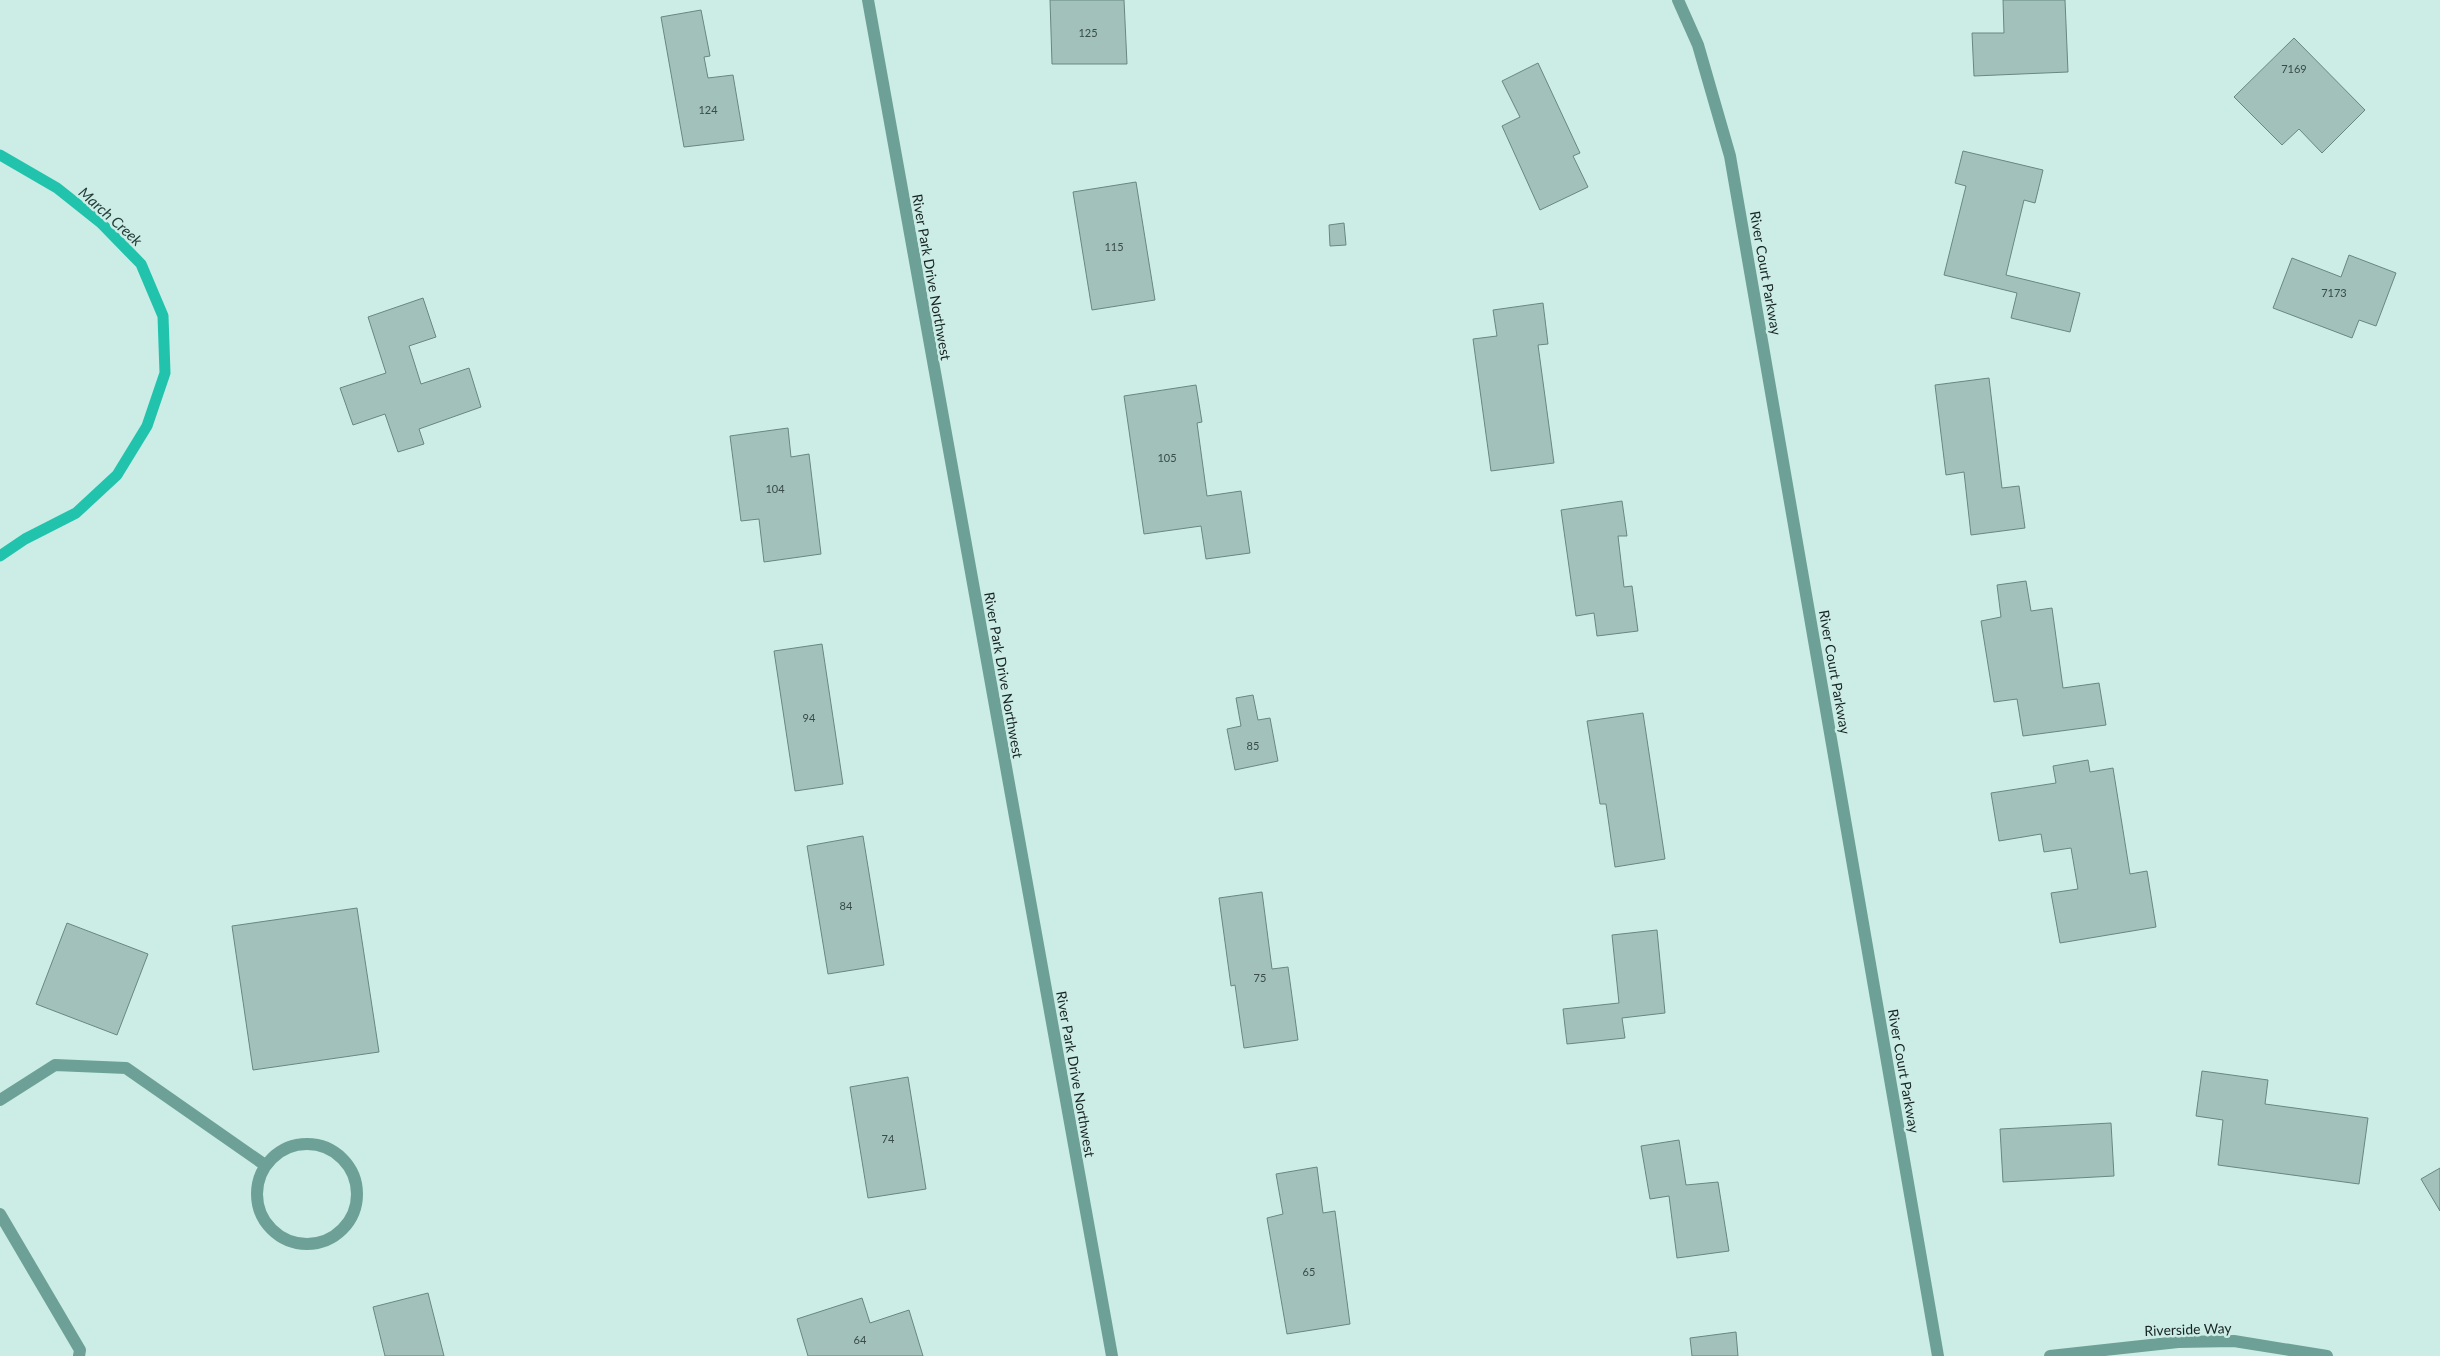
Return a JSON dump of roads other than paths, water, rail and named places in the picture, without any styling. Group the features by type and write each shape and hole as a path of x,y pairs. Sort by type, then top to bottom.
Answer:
{"street":[{"name":"River Park Drive Northwest","path":"868,0 1112,1356"},
{"name":"River Court Parkway","path":"1678,0 1698,45 1730,156 1938,1356"},
{"path":"0,1100 56,1065 126,1068 265,1165"},
{"path":"309,1143 326,1147 340,1156 351,1169 357,1185 357,1202 351,1218 341,1232 327,1241 311,1245 295,1244 280,1237 268,1226 260,1212 256,1196 258,1180 265,1165 277,1153 293,1145 309,1143"},
{"path":"0,1214 80,1350 79,1356"},
{"name":"Riverside Way","path":"2050,1356 2178,1342 2234,1341 2326,1356"}],"waterway":[{"name":"March Creek","path":"0,155 57,188 101,223 141,264 163,316 165,373 147,426 117,475 76,513 25,539 0,556"}]}
